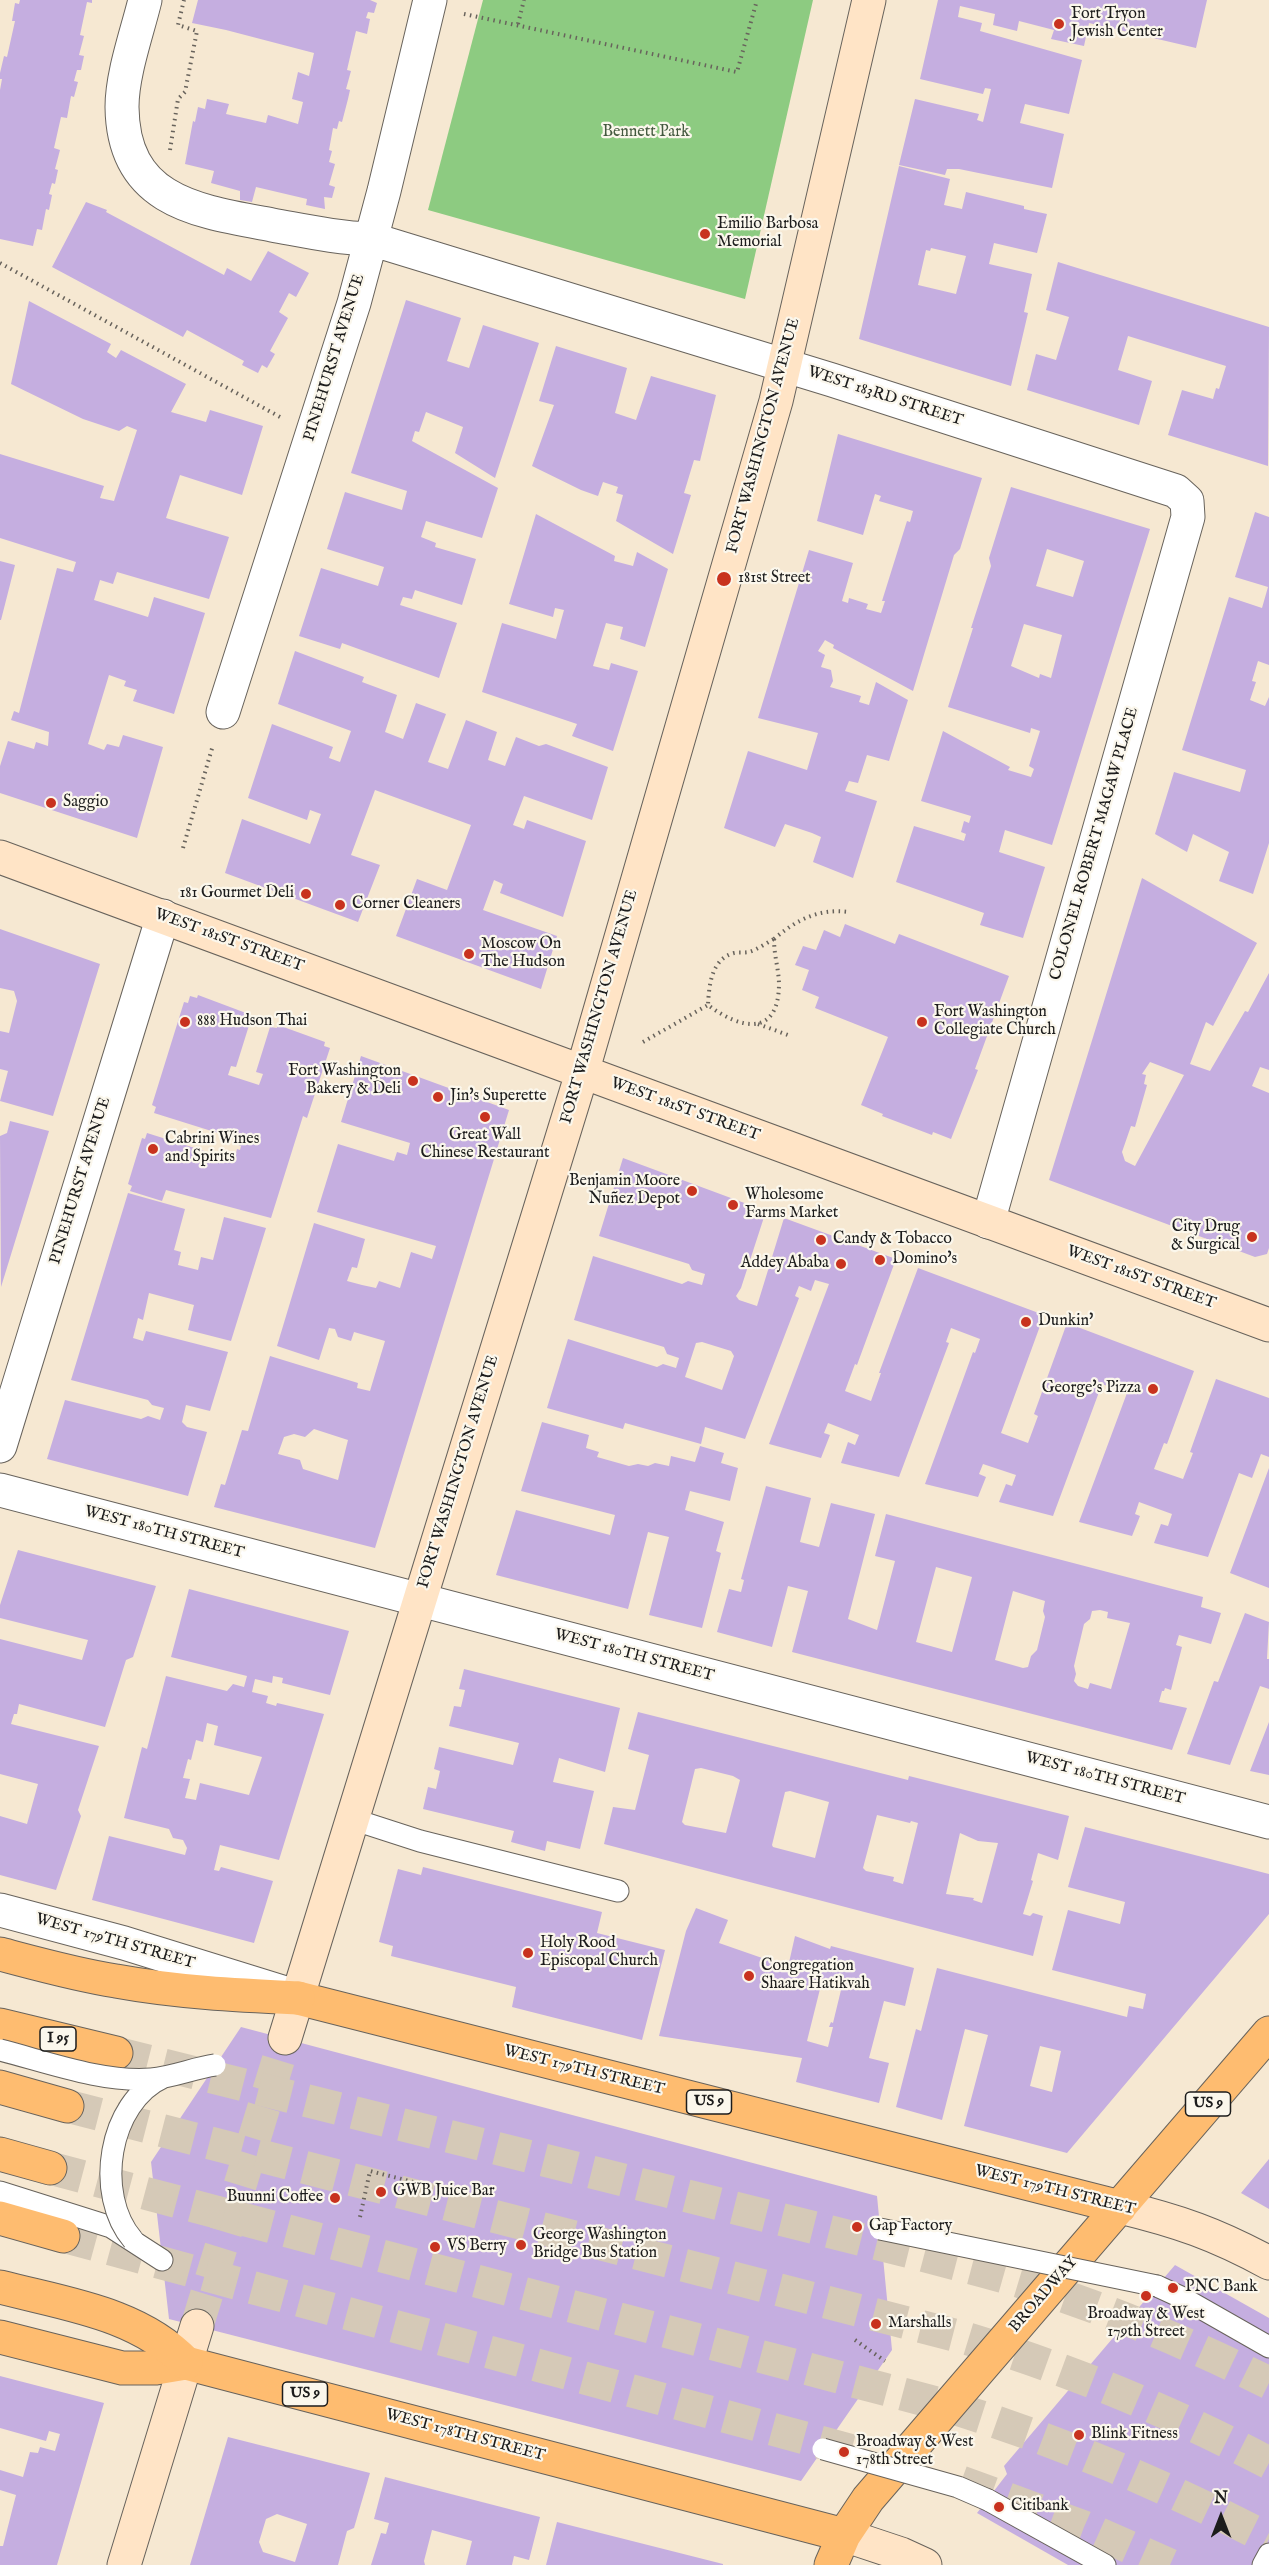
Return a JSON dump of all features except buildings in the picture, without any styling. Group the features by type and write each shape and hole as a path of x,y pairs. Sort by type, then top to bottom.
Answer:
{"main road":[{"name":"FORT WASHINGTON AVENUE","path":"285,2038 582,1072 785,366 869,0"},
{"name":"WEST 181ST STREET","path":"0,857 1269,1325"},
{"name":"US 9","path":"0,1954 52,1968 151,1987 298,1998"},
{"name":"WEST 179TH STREET","path":"298,1998 1176,2221 1208,2232 1269,2263"},
{"name":"I 95","path":"0,2025 116,2054"},
{"name":"BROADWAY","path":"831,2565 844,2535 868,2499 1269,2033"},
{"path":"0,2087 68,2106"},
{"path":"0,2154 50,2168"},
{"path":"0,2218 63,2236 0,2222"},
{"name":"US 9","path":"0,2286 130,2324 166,2344 186,2363"},
{"path":"124,2565 197,2326"},
{"name":"WEST 178TH STREET","path":"0,2337 122,2368 156,2368 186,2363 844,2535 925,2565"}],"street":[{"name":"WEST 183RD STREET","path":"145,0 125,83 122,106 125,133 131,156 141,172 154,187 174,201 213,213 338,238 371,239 785,366 1176,491 1187,501"},
{"name":"PINEHURST AVENUE","path":"223,712 354,303 430,0"},
{"name":"COLONEL ROBERT MAGAW PLACE","path":"988,1222 1188,517 1187,501"},
{"name":"PINEHURST AVENUE","path":"0,1446 163,916"},
{"name":"WEST 180TH STREET","path":"0,1490 1269,1822"},
{"name":"WEST 179TH STREET","path":"0,1910 124,1943 298,1998"}],"lane":[{"path":"352,1819 420,1841 618,1891"},
{"path":"0,2050 99,2074 141,2079 167,2076 215,2064"},
{"path":"133,2240 120,2222 114,2202 111,2177 115,2145 125,2117 136,2099 149,2085 167,2076"},
{"path":"0,2192 82,2216 111,2228 162,2260"},
{"path":"880,2229 1157,2286 1183,2298 1269,2347"},
{"path":"823,2450 977,2494 1105,2565"},
{"path":"1263,2565 1269,2554"}],"path":[{"path":"170,156 177,99 185,92 197,31 178,26 184,0"},
{"path":"518,24 524,0"},
{"path":"464,14 738,72 757,0"},
{"path":"0,263 280,417"},
{"path":"183,848 213,745"},
{"path":"708,1005 709,983 715,968 723,959 734,953 750,952 774,939 791,925 812,915 836,910 849,912"},
{"path":"758,1024 769,1019 779,988 774,958 774,939"},
{"path":"708,1005 726,1019 758,1024 788,1035"},
{"path":"643,1042 708,1005"},
{"path":"360,2217 370,2171 420,2184"},
{"path":"855,2340 885,2361"}],"green space":[{"name":"Bennett Park","path":"483,0 813,0 745,299 428,210"}],"tunnel":[{"path":"197,2326 285,2038"},
{"path":"116,2053 1008,2278 1127,2320 1213,2356 1269,2383"},
{"path":"67,2106 962,2337 1002,2349 1118,2392 1269,2463"},
{"path":"50,2168 944,2405 1028,2433 1110,2465 1190,2500 1269,2539"},
{"path":"63,2236 860,2453"},
{"path":"961,2482 1084,2527 1170,2565"}],"place":[{"name":"Fort Tryon Jewish Center","path":"1059,24"},
{"name":"Emilio Barbosa Memorial","path":"705,234"},
{"name":"181st Street","path":"724,579"},
{"name":"Saggio","path":"51,803"},
{"name":"181 Gourmet Deli","path":"306,894"},
{"name":"Corner Cleaners","path":"340,905"},
{"name":"Moscow On The Hudson","path":"469,954"},
{"name":"888 Hudson Thai","path":"185,1022"},
{"name":"Fort Washington Collegiate Church","path":"922,1022"},
{"name":"Fort Washington Bakery & Deli","path":"413,1081"},
{"name":"Jin's Superette","path":"438,1097"},
{"name":"Great Wall Chinese Restaurant","path":"485,1117"},
{"name":"Cabrini Wines and Spirits","path":"153,1149"},
{"name":"Benjamin Moore Nuñez Depot","path":"692,1191"},
{"name":"Wholesome Farms Market","path":"733,1205"},
{"name":"City Drug & Surgical","path":"1252,1237"},
{"name":"Candy & Tobacco","path":"821,1240"},
{"name":"Domino's","path":"880,1260"},
{"name":"Addey Ababa","path":"841,1264"},
{"name":"Dunkin'","path":"1026,1322"},
{"name":"George's Pizza","path":"1153,1389"},
{"name":"Holy Rood Episcopal Church","path":"528,1953"},
{"name":"Congregation Shaare Hatikvah","path":"749,1976"},
{"name":"GWB Juice Bar","path":"381,2192"},
{"name":"Buunni Coffee","path":"335,2198"},
{"name":"Gap Factory","path":"857,2227"},
{"name":"George Washington Bridge Bus Station","path":"521,2245"},
{"name":"VS Berry","path":"435,2247"},
{"name":"PNC Bank","path":"1173,2288"},
{"name":"Broadway & West 179th Street","path":"1146,2296"},
{"name":"Marshalls","path":"876,2324"},
{"name":"Blink Fitness","path":"1079,2435"},
{"name":"Broadway & West 178th Street","path":"844,2452"},
{"name":"Citibank","path":"999,2507"}]}
